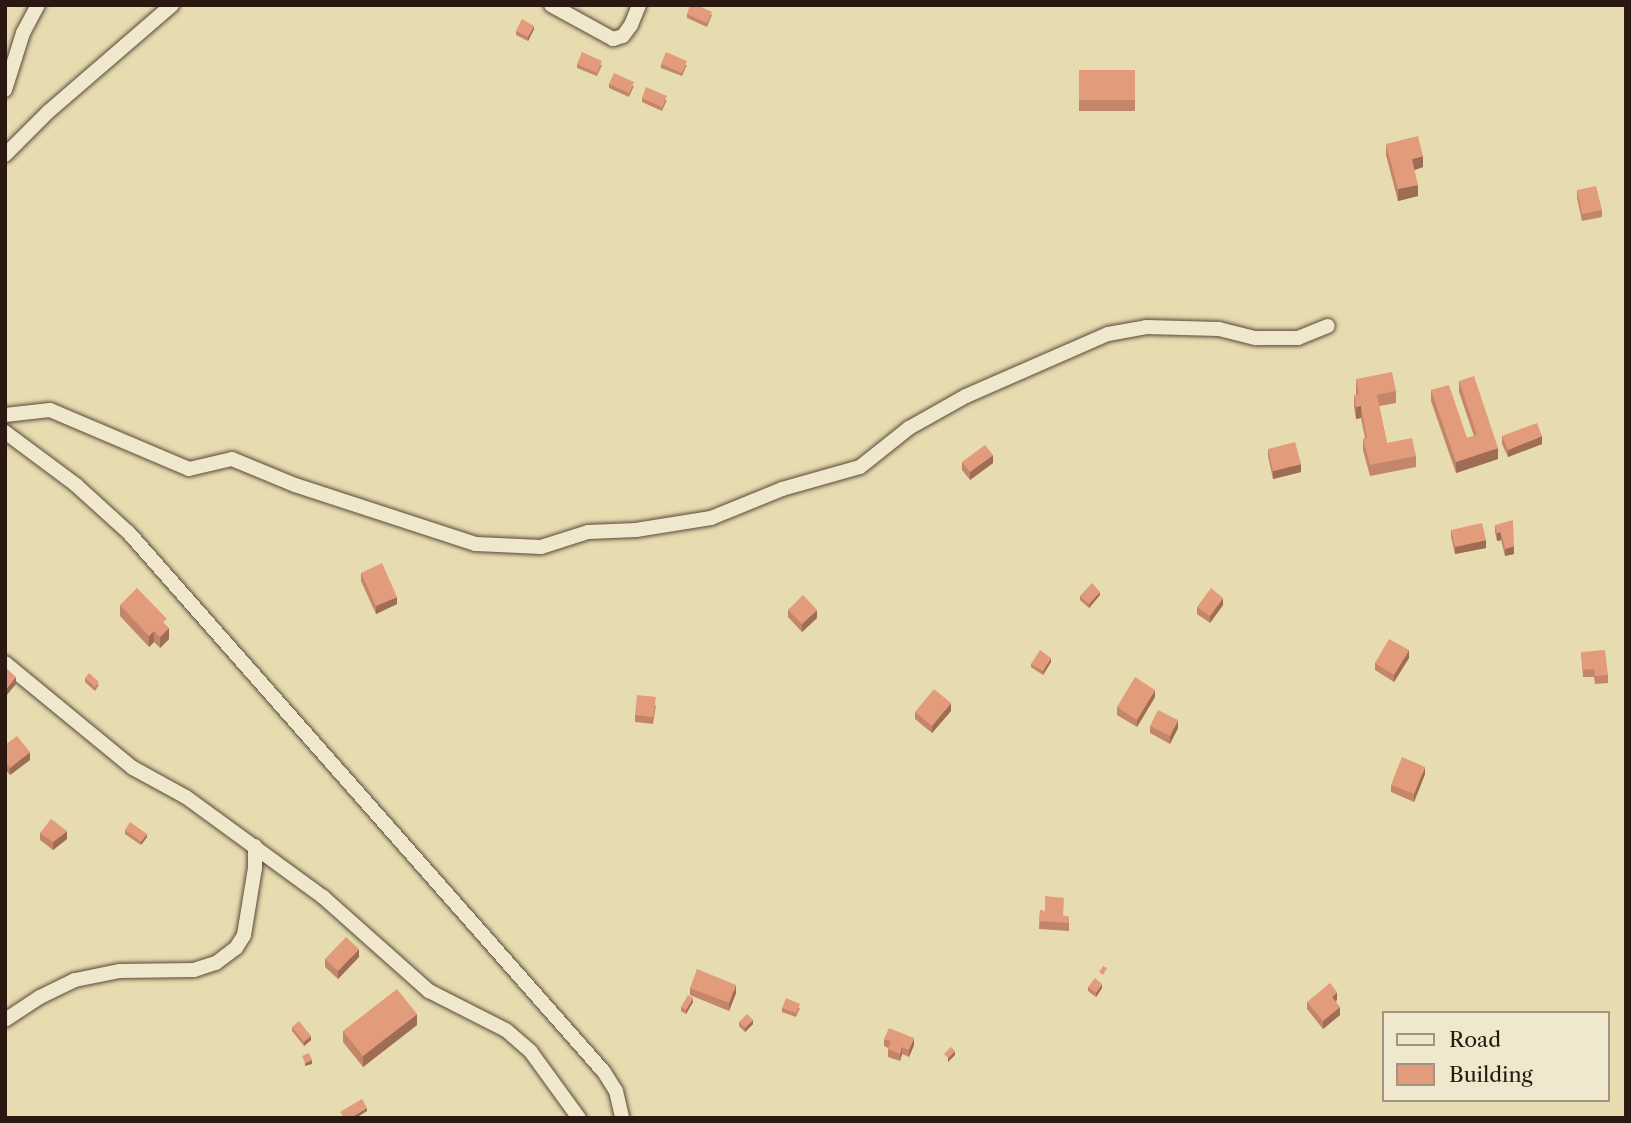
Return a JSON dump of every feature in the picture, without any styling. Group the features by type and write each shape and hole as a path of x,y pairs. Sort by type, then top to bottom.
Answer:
{"street":[{"path":"5,90 23,33 38,5"},
{"path":"5,155 68,94 172,5"},
{"path":"551,5 612,39 623,36 639,5"},
{"path":"5,415 50,410 189,468 232,460 295,485 476,544 541,547 588,532 636,530 711,518 782,489 860,467 909,428 966,396 1108,334 1146,327 1219,328 1256,338 1298,338 1328,326"},
{"path":"5,432 76,485 129,533 604,1072 616,1091 622,1118"},
{"path":"5,663 133,768 186,797 323,897 429,991 514,1037 552,1078 579,1118"},
{"path":"5,1020 40,997 75,981 120,971 194,970 216,963 236,948 244,935 256,846"}],"building":[{"path":"690,5 697,5 712,12 707,23 687,14"},
{"path":"522,19 534,26 528,37 516,31"},
{"path":"582,52 602,61 597,73 577,64"},
{"path":"666,52 687,61 682,73 661,64"},
{"path":"1079,70 1135,70 1135,100 1079,100"},
{"path":"614,73 634,82 629,93 609,84"},
{"path":"646,87 667,96 662,107 642,98"},
{"path":"1418,136 1423,156 1412,159 1418,185 1398,189 1386,144"},
{"path":"1596,186 1602,210 1582,214 1577,190"},
{"path":"1392,372 1396,391 1377,395 1387,443 1412,438 1416,456 1370,465 1363,439 1367,438 1361,406 1356,407 1354,395 1359,394 1356,379"},
{"path":"1474,376 1498,448 1456,462 1431,390 1449,385 1467,438 1477,435 1459,381"},
{"path":"1537,423 1542,436 1508,450 1502,436"},
{"path":"1295,442 1301,464 1273,471 1268,449"},
{"path":"985,445 993,455 970,472 962,462"},
{"path":"1513,520 1514,546 1505,549 1501,532 1497,533 1495,525"},
{"path":"1482,523 1486,540 1455,547 1451,530"},
{"path":"382,563 397,597 376,606 361,573"},
{"path":"1092,583 1100,592 1089,604 1080,596"},
{"path":"137,588 167,619 163,622 169,628 160,637 154,631 149,636 120,605"},
{"path":"1211,588 1223,598 1210,616 1197,607"},
{"path":"803,595 817,610 802,624 788,610"},
{"path":"1389,639 1409,650 1394,675 1375,663"},
{"path":"1040,650 1051,658 1043,671 1031,664"},
{"path":"1605,650 1608,675 1595,676 1594,669 1583,670 1581,652"},
{"path":"5,667 16,677 6,689 5,688"},
{"path":"89,673 99,682 95,687 85,678"},
{"path":"1135,677 1155,690 1137,720 1117,707"},
{"path":"934,689 951,703 932,726 915,712"},
{"path":"637,695 656,697 653,717 635,715"},
{"path":"1158,710 1178,720 1170,736 1150,726"},
{"path":"17,736 30,752 10,768 5,762 5,745"},
{"path":"1402,757 1425,767 1414,794 1391,785"},
{"path":"51,819 67,831 53,842 40,833"},
{"path":"130,822 147,834 141,842 125,830"},
{"path":"1045,896 1064,898 1063,916 1069,917 1069,923 1039,921 1040,910 1045,911"},
{"path":"346,937 359,949 338,971 325,959"},
{"path":"1103,966 1107,968 1103,975 1099,972"},
{"path":"697,969 736,985 729,1003 690,988"},
{"path":"1095,978 1102,984 1096,993 1088,987"},
{"path":"1330,983 1337,992 1332,997 1340,1007 1323,1021 1307,1002"},
{"path":"397,989 417,1014 363,1056 343,1031"},
{"path":"688,995 693,998 686,1010 681,1007"},
{"path":"786,998 800,1004 796,1013 782,1008"},
{"path":"747,1014 753,1020 745,1028 739,1022"},
{"path":"299,1021 311,1036 304,1042 292,1027"},
{"path":"889,1028 914,1038 909,1050 902,1047 900,1054 888,1049 891,1041 884,1039"},
{"path":"951,1047 955,1051 948,1058 944,1054"},
{"path":"309,1053 312,1060 305,1063 302,1056"},
{"path":"362,1099 367,1108 350,1118 344,1118 340,1112"}]}
